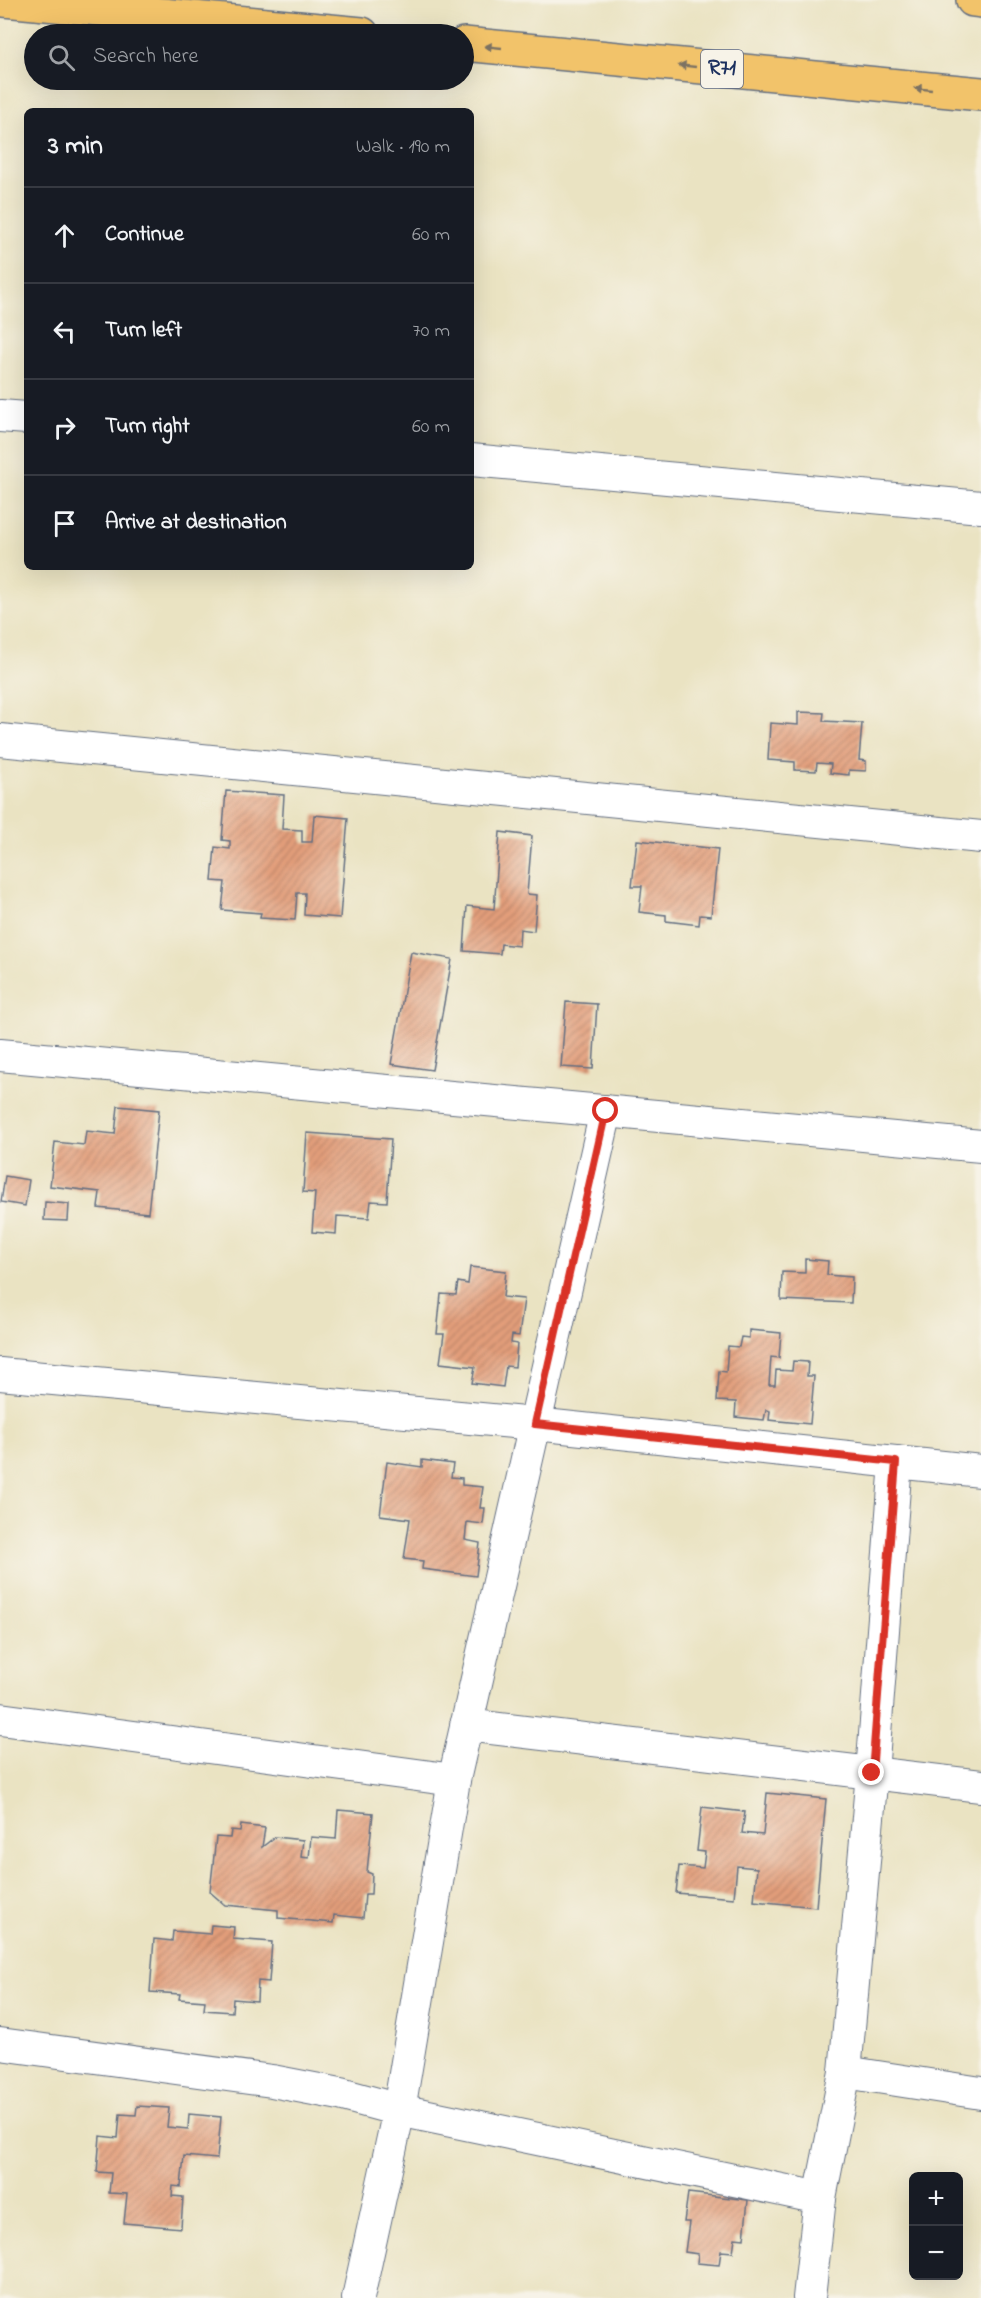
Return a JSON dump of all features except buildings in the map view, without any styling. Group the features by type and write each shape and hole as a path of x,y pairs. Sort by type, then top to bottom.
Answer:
{"main road":[{"path":"4,0 257,24"},
{"path":"973,0 981,1"},
{"name":"R71","path":"474,45 981,94"}],"street":[{"path":"0,416 24,418"},
{"path":"474,460 981,507"},
{"path":"0,740 981,837"},
{"path":"0,1055 981,1146"},
{"path":"358,2298 399,2110 454,1780 606,1111"},
{"path":"0,1374 535,1424 981,1471"},
{"path":"809,2298 820,2198 845,2072 872,1773 896,1462"},
{"path":"0,1719 454,1780"},
{"path":"466,1725 981,1786"},
{"path":"0,2044 272,2080 340,2094 399,2110 820,2198"},
{"path":"845,2072 981,2093"}],"route":[{"path":"606,1111 535,1424 896,1462 872,1773"}]}
